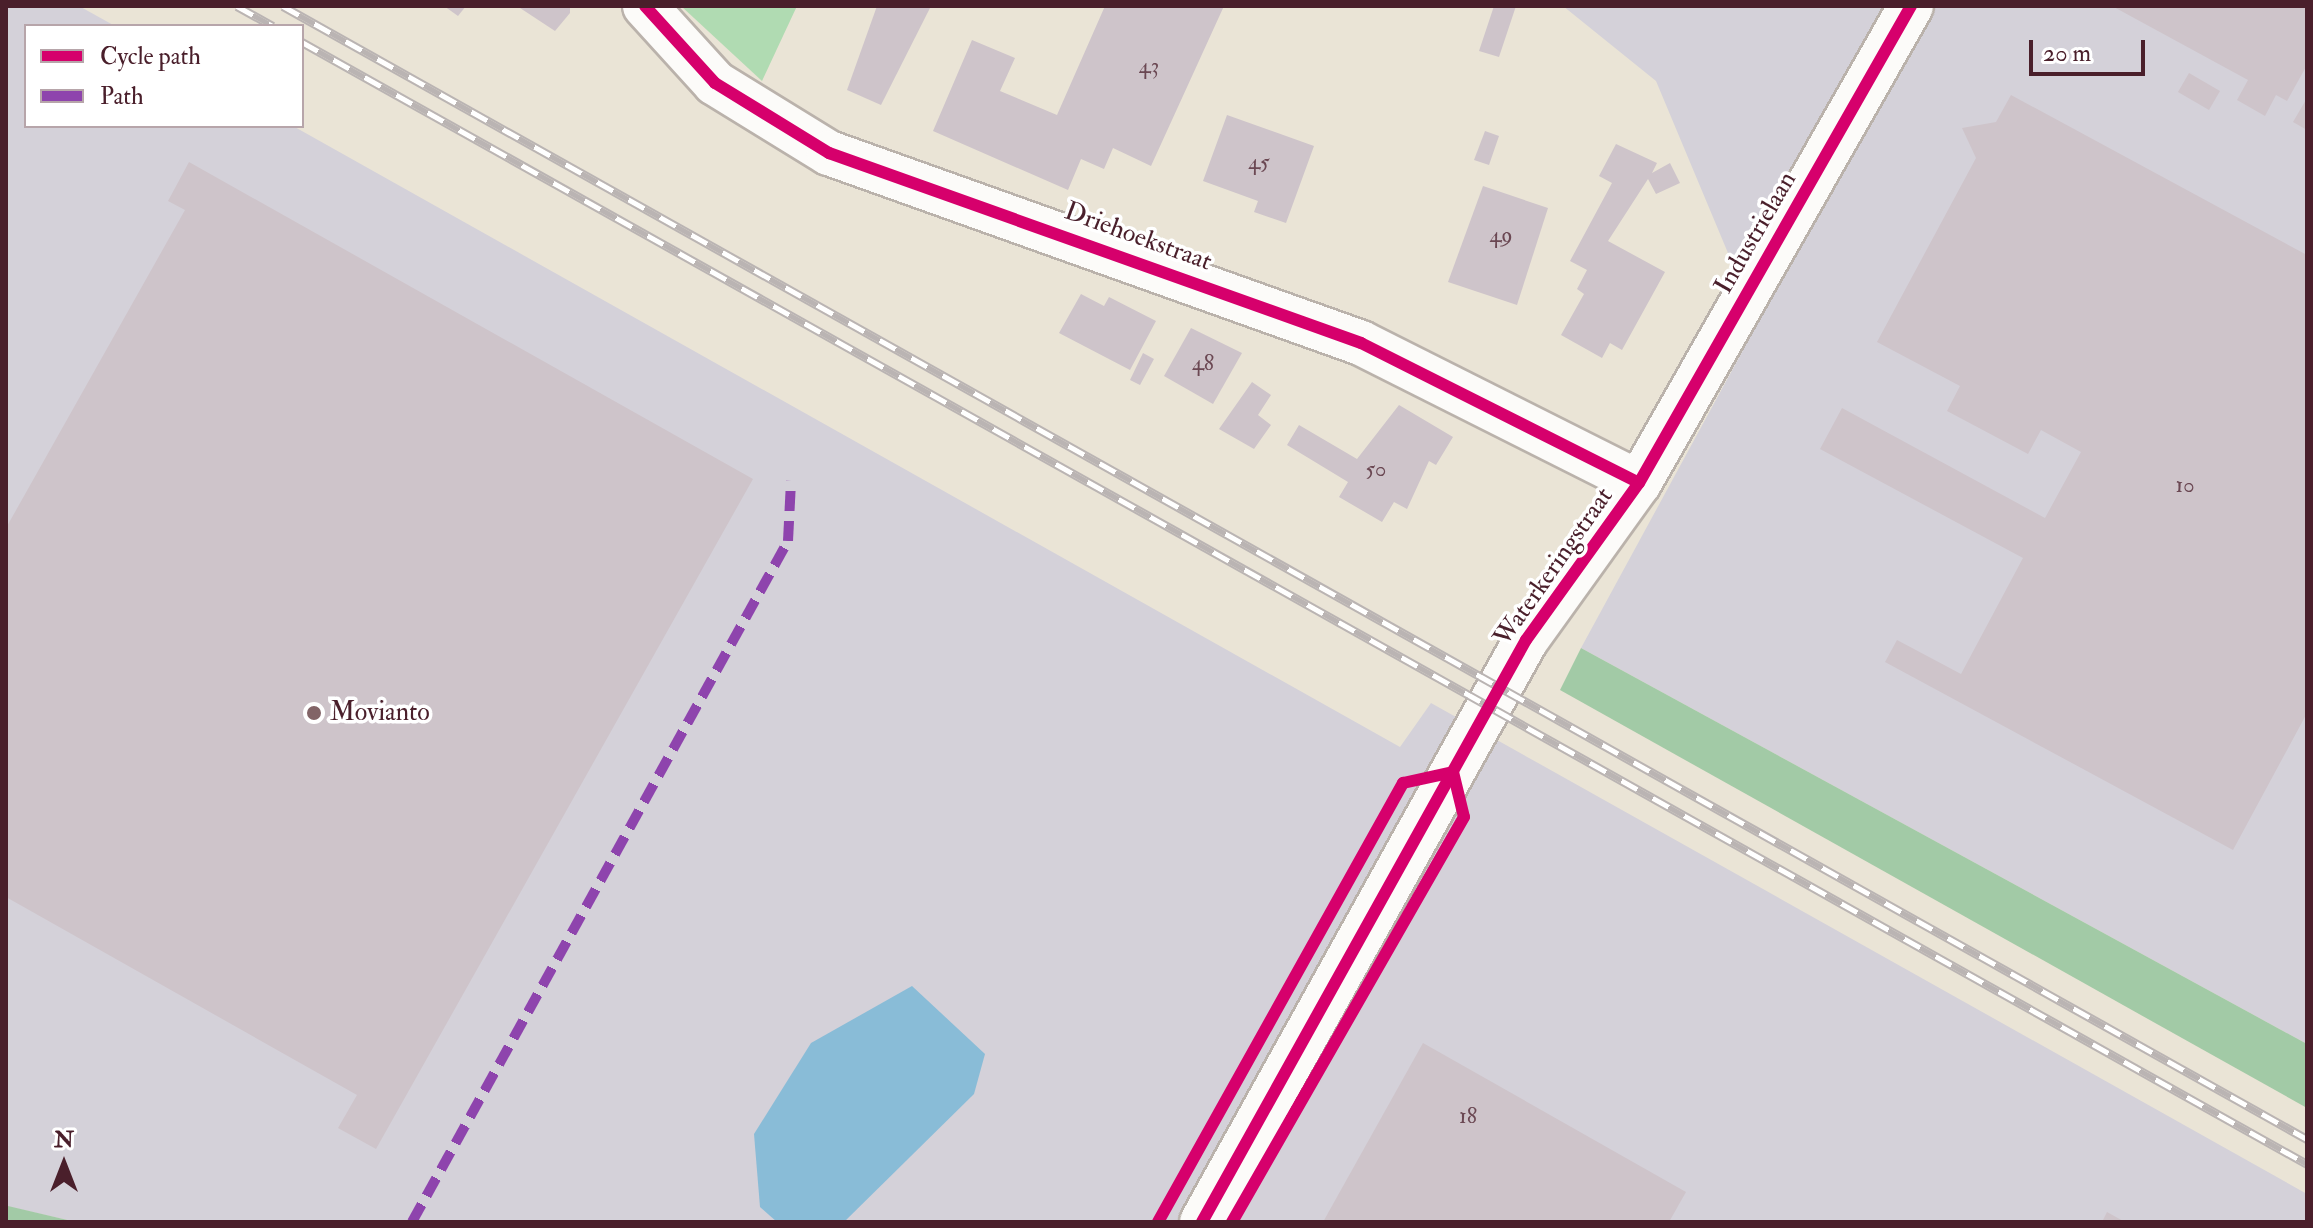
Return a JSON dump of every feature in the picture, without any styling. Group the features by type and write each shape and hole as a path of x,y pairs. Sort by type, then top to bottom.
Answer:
{"street":[{"name":"Driehoekstraat","path":"645,6 715,83 829,153 1361,343 1639,483"},
{"name":"Industrielaan","path":"1639,483 1911,6"},
{"name":"Waterkeringstraat","path":"1202,1222 1526,640 1639,483"}],"shaded area":[{"path":"6,6 79,6 111,24 24,24 24,128 297,128 1400,747 1431,703 2307,1194 2307,1222 76,1222 6,1206"},
{"path":"1563,6 2307,6 2307,1044 1581,648 1779,284 1728,253 1656,81"}],"green space":[{"path":"681,6 797,6 762,81"},
{"path":"1581,648 2307,1044 2307,1108 1560,690"},
{"path":"8,1206 76,1222 6,1222"}],"water":[{"path":"912,986 985,1054 974,1094 844,1222 777,1222 760,1207 754,1134 811,1043"}],"building":[{"path":"444,6 466,6 458,16"},
{"path":"517,6 570,6 570,13 555,31"},
{"path":"877,6 931,6 881,105 847,90"},
{"path":"1105,6 1224,6 1151,166 1113,148 1104,169 1081,159 1068,190 933,131 972,40 1015,58 1000,91 1057,115"},
{"path":"1494,6 1516,6 1499,57 1479,51"},
{"path":"2112,6 2307,6 2307,65 2287,101 2276,95 2265,116 2237,100 2248,80"},
{"path":"2189,73 2220,91 2209,110 2178,92"},
{"path":"2011,95 2307,255 2307,713 2233,850 1885,662 1897,640 1961,674 2023,558 1820,449 1842,408 2045,518 2081,452 2041,430 2028,454 1947,411 1960,386 1877,342 1976,158 1962,128 1996,122"},
{"path":"2307,98 2307,130 2293,122"},
{"path":"1227,115 1314,146 1286,223 1254,212 1258,201 1203,181"},
{"path":"1485,131 1499,136 1489,165 1474,160"},
{"path":"1616,144 1657,163 1652,173 1670,163 1680,183 1656,194 1648,179 1608,241 1665,272 1622,350 1610,343 1602,358 1561,335 1584,294 1577,289 1587,270 1570,261 1612,183 1599,176"},
{"name":"Movianto","path":"189,162 753,479 376,1149 338,1128 357,1095 6,897 6,528 185,210 168,201"},
{"path":"1483,186 1548,208 1517,305 1448,282"},
{"path":"1081,294 1104,306 1109,297 1156,321 1130,370 1059,333"},
{"path":"1191,328 1242,353 1213,404 1164,376"},
{"path":"1143,353 1154,359 1140,385 1130,380"},
{"path":"1252,382 1271,395 1258,415 1271,425 1254,449 1219,429"},
{"path":"1399,405 1453,437 1436,465 1429,461 1407,509 1394,502 1382,522 1339,497 1348,482 1287,445 1299,425 1357,459"},
{"path":"1423,1043 1686,1192 1669,1222 1323,1222"},
{"path":"2107,1212 2125,1222 2102,1222"}],"railway":[{"path":"237,6 269,24"},
{"path":"283,6 2307,1139"},
{"path":"304,43 2307,1164"}],"marked path":[{"path":"412,1222 788,541 791,481"}],"cycle path":[{"path":"645,6 715,83 829,153 1361,343 1639,483"},
{"path":"1202,1222 1526,640 1639,483 1911,6"},
{"path":"1158,1222 1403,783 1453,772 1464,817 1232,1222"}],"place":[{"name":"Movianto","path":"314,713"}]}
